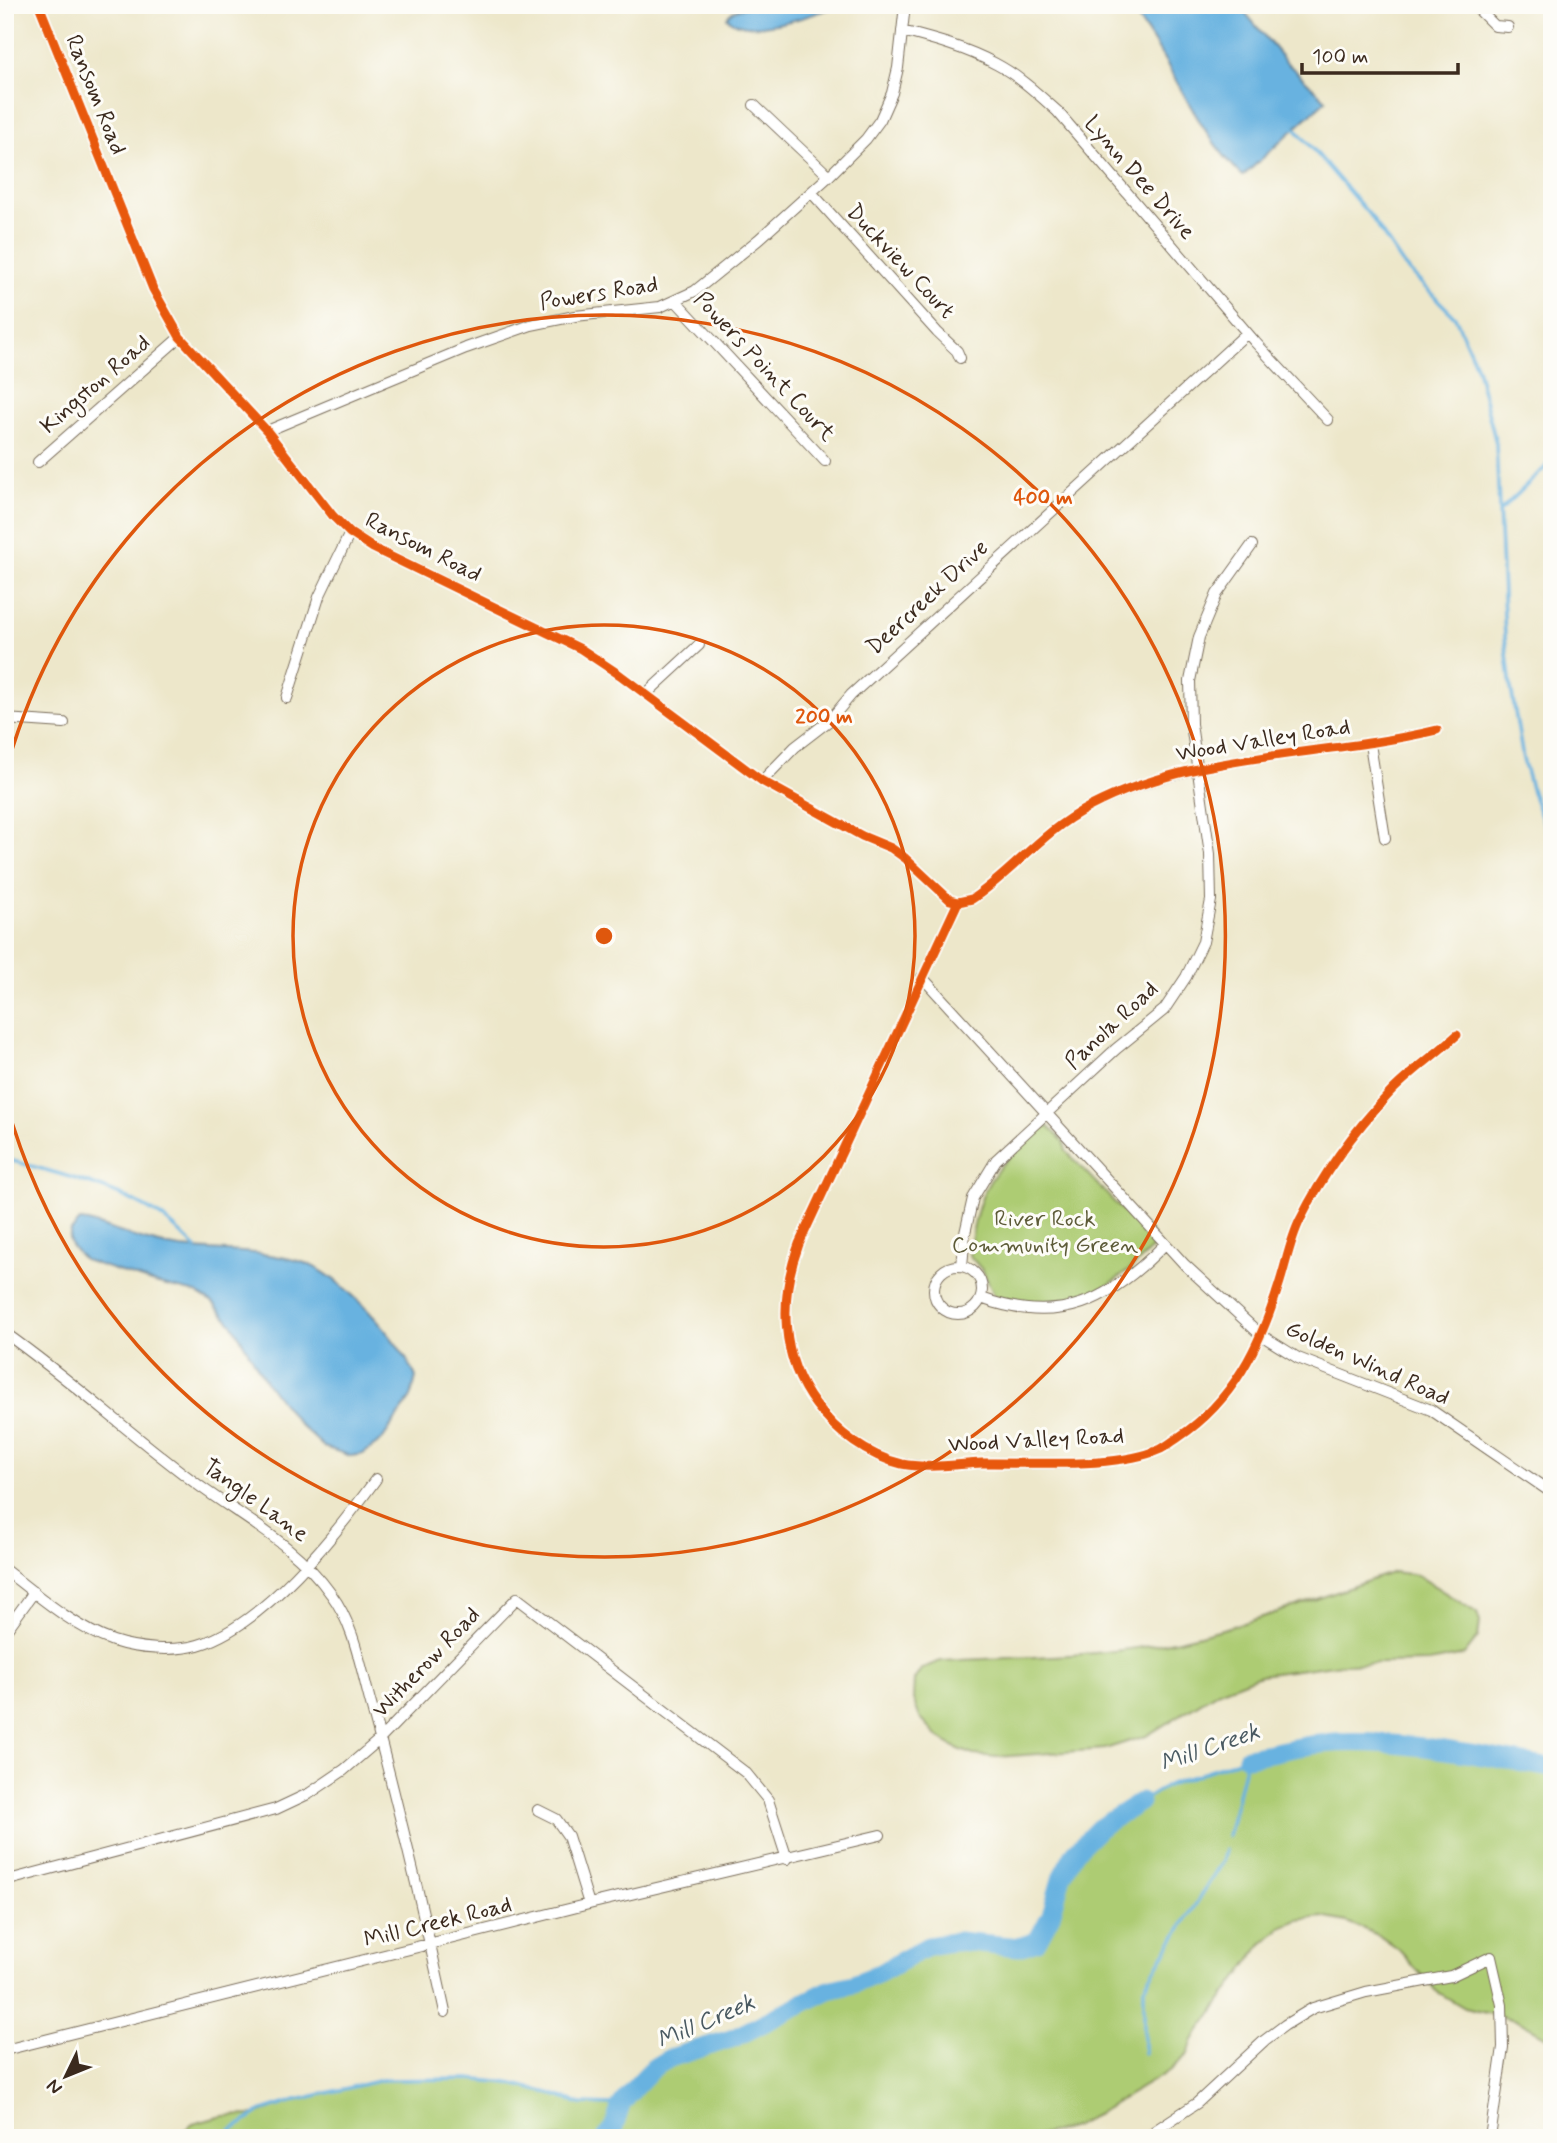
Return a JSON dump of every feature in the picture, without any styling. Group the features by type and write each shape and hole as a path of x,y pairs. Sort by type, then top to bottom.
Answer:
{"street":[{"name":"Ransom Road","path":"39,5 149,277 180,337 267,430 333,516 350,533 373,548 581,649 762,780 862,836 891,848 938,891 950,900 961,902"},
{"path":"902,31 905,5"},
{"path":"1475,5 1495,26 1508,27"},
{"name":"Powers Road","path":"267,430 466,348 531,325 575,316 660,307 695,291 829,176 866,139 880,120 892,93 902,31"},
{"name":"Lynn Dee Drive","path":"902,31 969,52 996,64 1028,85 1057,111 1247,333 1328,420"},
{"path":"754,105 829,176"},
{"name":"Duckview Court","path":"811,192 957,351 960,358"},
{"name":"Powers Point Court","path":"675,300 825,461"},
{"name":"Deercreek Drive","path":"762,780 795,747 830,720 851,695 1247,333"},
{"name":"Kingston Road","path":"38,462 180,337"},
{"path":"287,698 319,597 350,533"},
{"name":"Panola Road","path":"962,1266 965,1233 973,1198 996,1160 1164,1010 1186,977 1203,942 1211,900 1210,854 1191,724 1190,681 1199,637 1217,594 1252,545"},
{"path":"646,694 699,645"},
{"path":"5,719 64,723"},
{"name":"Wood Valley Road","path":"961,902 982,892 1051,831 1088,807 1151,781 1198,767 1370,744 1437,730"},
{"path":"1370,744 1385,838"},
{"path":"922,977 961,902"},
{"name":"Wood Valley Road","path":"922,977 799,1244 789,1268 786,1299 788,1346 796,1371 811,1399 838,1430 865,1449 902,1464 1112,1461 1161,1449 1202,1422 1230,1390 1261,1335 1299,1221 1339,1156 1391,1092 1457,1035"},
{"name":"Golden Wind Road","path":"922,977 1165,1244 1213,1293 1261,1335 1298,1358 1431,1410 1552,1493"},
{"path":"981,1298 1009,1308 1041,1310 1094,1300 1118,1286 1165,1244"},
{"path":"962,1266 971,1270 979,1278 981,1298 975,1307 961,1314 950,1313 937,1303 934,1292 938,1277 946,1269 962,1266"},
{"name":"Tangle Lane","path":"5,1333 48,1363 201,1486 275,1536 307,1563 333,1596 350,1628 380,1739 446,2012"},
{"path":"5,1570 80,1624 113,1641 146,1647 184,1647 216,1637 252,1616 307,1563 352,1512 376,1479"},
{"path":"5,1632 34,1592"},
{"name":"Witherow Road","path":"5,1881 276,1809 310,1793 344,1770 380,1739 517,1598 746,1773 768,1800 787,1858"},
{"path":"538,1810 556,1819 568,1836 589,1904"},
{"name":"Mill Creek Road","path":"6,2048 880,1835"},
{"path":"1144,2138 1197,2103 1265,2040 1313,2008 1366,1992 1451,1976 1492,1957 1502,2005 1503,2047 1490,2138"}],"green space":[{"name":"River Rock Community Green","path":"1048,1126 1064,1142 1066,1151 1131,1220 1150,1232 1155,1245 1113,1282 1078,1299 1041,1305 1022,1304 995,1297 983,1271 969,1255 977,1213 989,1182 1023,1143 1040,1128"},
{"path":"1394,1572 1417,1575 1477,1613 1480,1622 1478,1637 1464,1655 1429,1662 1341,1664 1260,1675 1219,1691 1146,1736 1105,1749 997,1757 973,1755 936,1735 920,1718 913,1699 914,1680 922,1668 941,1661 1074,1655 1185,1639 1305,1603"},
{"path":"1339,1743 1446,1752 1552,1768 1552,2040 1516,2020 1465,2008 1436,1991 1399,1950 1378,1935 1347,1922 1322,1917 1298,1920 1281,1927 1261,1945 1193,2040 1188,2054 1171,2070 1074,2127 1029,2138 175,2138 193,2124 222,2116 255,2115 297,2100 382,2080 469,2079 509,2083 581,2104 615,2107 631,2094 653,2068 670,2058 734,2038 829,1990 854,1984 880,1973 928,1946 958,1941 992,1946 1028,1945 1037,1941 1051,1915 1067,1865 1075,1852 1099,1828 1168,1785 1247,1757"}],"water":[{"path":"766,5 840,5 799,19 766,25 737,24 727,18 739,9"},
{"path":"1127,5 1239,5 1285,61 1326,100 1243,176 1210,136 1157,47"},
{"path":"80,1221 169,1246 272,1255 302,1262 317,1269 368,1310 397,1345 416,1377 411,1397 381,1441 363,1454 351,1456 324,1447 299,1424 282,1403 233,1325 213,1303 196,1293 154,1283 84,1260 71,1246 69,1239 71,1231"}],"waterway":[{"path":"1294,127 1372,218 1404,266 1455,317 1477,368 1496,443 1505,637 1511,688 1523,759 1552,845"},
{"path":"1500,511 1552,461"},
{"path":"5,1159 90,1184 133,1201 168,1222 196,1248"},
{"name":"Mill Creek","path":"1247,1757 1302,1746 1378,1743 1467,1753 1552,1768"},
{"name":"Mill Creek","path":"1140,1802 1168,1785 1247,1757"},
{"path":"1228,1836 1247,1757"},
{"name":"Mill Creek","path":"606,2138 614,2127 621,2105 635,2087 653,2068 670,2058 734,2038 829,1990 854,1984 880,1973 928,1946 958,1941 1019,1947 1037,1941 1051,1915 1062,1876 1075,1852 1099,1828 1140,1802"},
{"path":"1144,2053 1144,1987 1222,1862 1225,1850"},
{"path":"220,2138 260,2112 297,2100 382,2080 469,2079 509,2083 581,2104 615,2107 621,2105"}],"cycle path":[{"path":"39,5 153,289 180,337 267,431 333,516 350,533 373,548 581,649 762,781 862,836 891,848 950,900 958,902 972,899 1056,828 1089,807 1130,788 1216,765 1437,730"},
{"path":"958,902 799,1244 788,1285 786,1327 795,1368 804,1387 824,1415 843,1434 865,1449 902,1464 932,1466 1074,1463 1121,1459 1161,1449 1198,1423 1229,1389 1253,1350 1271,1308 1297,1228 1329,1170 1389,1094 1457,1035"}]}
